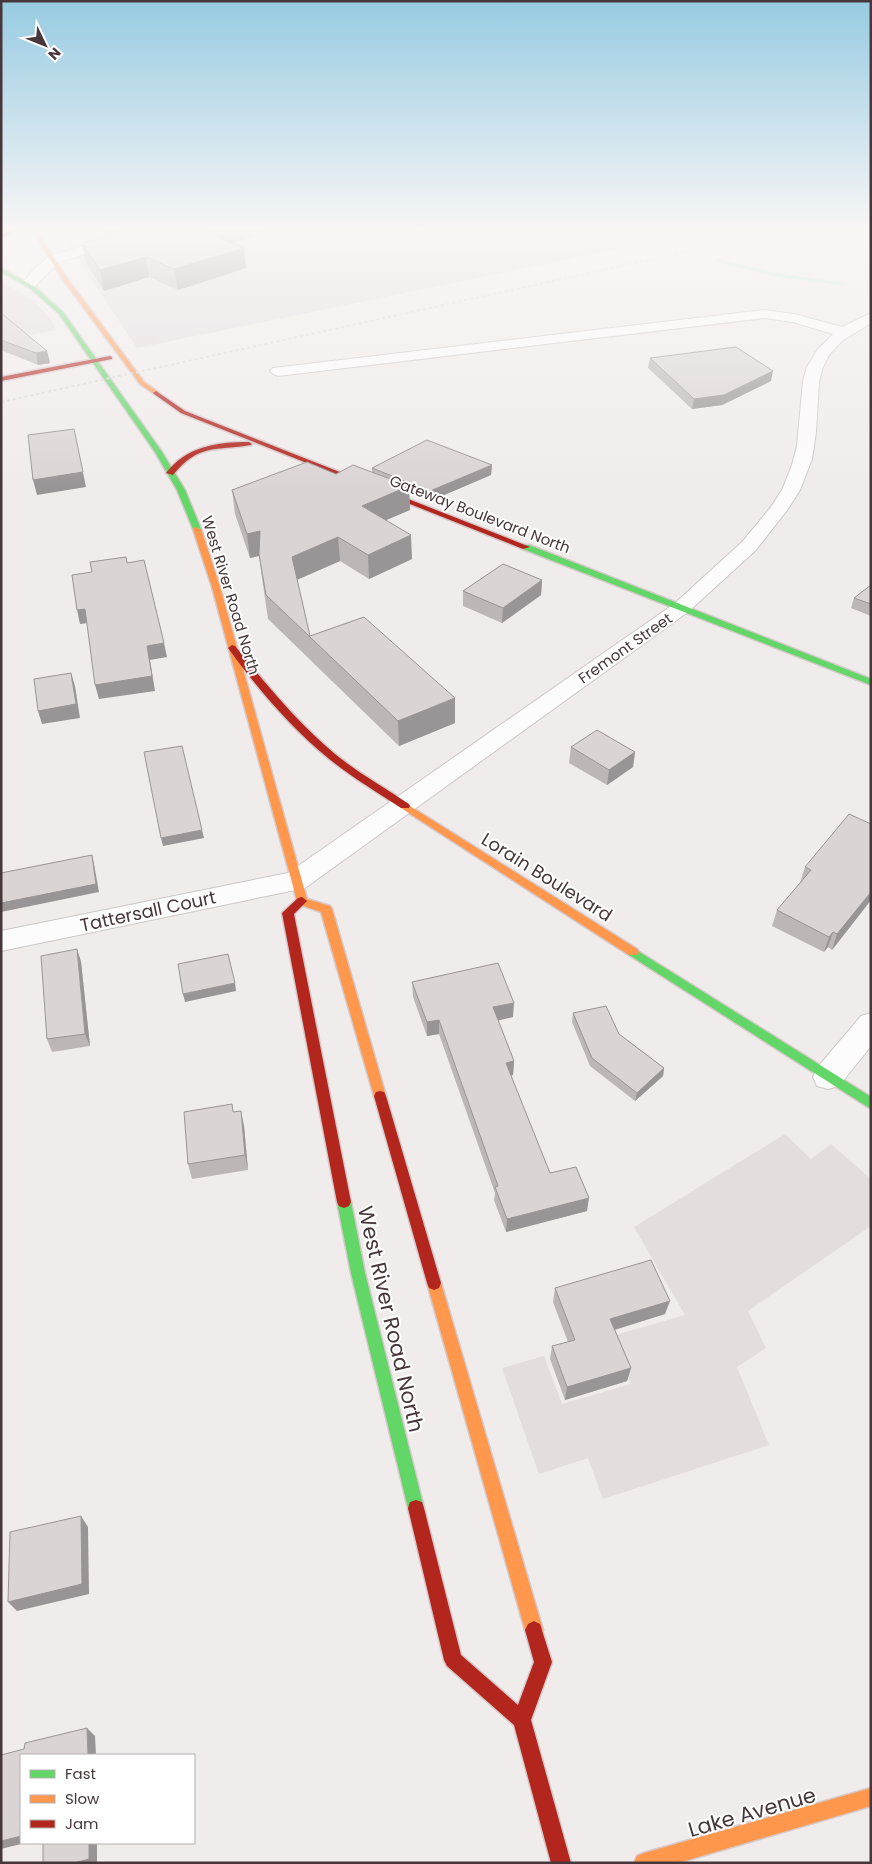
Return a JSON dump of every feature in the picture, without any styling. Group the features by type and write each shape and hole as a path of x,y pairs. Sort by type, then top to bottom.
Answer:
{"main road":[{"name":"West River Road North","path":"61,314 154,446 170,473 195,523 216,587 299,891 288,913 358,1273 453,1660 522,1720"},
{"name":"Gateway Boulevard North","path":"90,314 142,383 183,412 260,444 871,682"},
{"path":"1,379 122,356"},
{"path":"170,473 180,459 205,447 224,444 260,444"},
{"name":"Lorain Boulevard","path":"232,648 264,689 310,737 349,770 871,1104"},
{"path":"299,891 326,909 544,1662 522,1720 561,1863"},
{"name":"Lake Avenue","path":"644,1863 871,1797"}],"street":[{"path":"278,371 765,314 794,318 844,332"},
{"name":"Fremont Street","path":"299,891 401,805 681,608 700,592 764,528 785,501 798,473 805,449 812,374 818,359 844,332 871,317"},
{"name":"Tattersall Court","path":"1,941 299,891"},
{"path":"828,1077 871,1024"}],"shaded area":[{"path":"1,314 46,314 56,330 19,337 1,344"},
{"path":"115,314 302,314 137,348"},
{"path":"785,1134 811,1159 831,1144 871,1179 871,1226 748,1311 766,1348 737,1367 769,1445 603,1499 588,1458 539,1474 502,1368 544,1356 562,1404 631,1384 612,1336 685,1315 634,1227"}],"building":[{"path":"2,314 47,351 36,353 1,340"},
{"path":"736,347 773,371 724,395 694,399 650,358"},
{"path":"74,429 83,472 33,480 28,435"},
{"path":"427,440 492,465 430,491 372,468"},
{"path":"307,462 336,474 353,465 409,486 362,506 411,535 368,555 338,537 292,557 310,636 364,617 455,698 398,721 266,595 259,554 260,531 247,534 232,490"},
{"path":"126,557 127,563 144,560 164,643 147,646 152,676 95,685 85,609 77,610 72,575 92,572 90,562"},
{"path":"503,564 542,580 503,608 463,591"},
{"path":"871,585 871,604 854,598"},
{"path":"71,673 76,704 38,711 34,679"},
{"path":"597,730 635,752 609,770 571,747"},
{"path":"182,746 202,830 161,838 144,752"},
{"path":"849,814 871,824 871,892 837,934 833,932 829,937 777,910 811,870 805,867"},
{"path":"92,855 96,884 1,903 1,873"},
{"path":"77,949 85,1034 47,1039 41,956"},
{"path":"228,954 235,983 183,994 178,964"},
{"path":"498,963 514,1003 493,1007 514,1061 506,1063 550,1173 576,1167 589,1198 507,1219 495,1187 498,1186 439,1020 427,1022 412,982"},
{"path":"606,1006 619,1034 664,1068 637,1093 592,1058 573,1013"},
{"path":"232,1104 233,1112 241,1111 245,1155 188,1164 184,1112"},
{"path":"651,1260 670,1301 610,1319 631,1368 567,1387 552,1346 575,1340 555,1288"},
{"path":"81,1516 82,1584 8,1602 10,1532"},
{"path":"87,1728 88,1754 20,1754 20,1836 1,1841 1,1755 24,1749 25,1743"},
{"path":"43,1844 89,1844 89,1859 74,1863 43,1863"}],"railway":[{"path":"1,402 402,314"}],"traffic: fast":[{"path":"62,314 158,452 181,490 197,529"},
{"path":"526,547 871,682"},
{"path":"633,952 871,1104"},
{"path":"344,1202 358,1273 416,1508"}],"traffic: slow":[{"path":"91,314 142,383 156,393"},
{"path":"197,529 216,587 302,901"},
{"path":"405,806 633,952"},
{"path":"302,901 326,909 380,1096"},
{"path":"434,1283 534,1630"},
{"path":"644,1863 871,1797"}],"traffic: jam":[{"path":"1,379 110,358"},
{"path":"156,393 183,412 526,547"},
{"path":"170,473 186,457 205,448 249,444"},
{"path":"232,648 301,729 357,775 405,806"},
{"path":"302,901 288,913 344,1202"},
{"path":"380,1096 434,1283"},
{"path":"416,1508 453,1660 522,1720 543,1662 534,1630"},
{"path":"522,1720 561,1863"}]}
